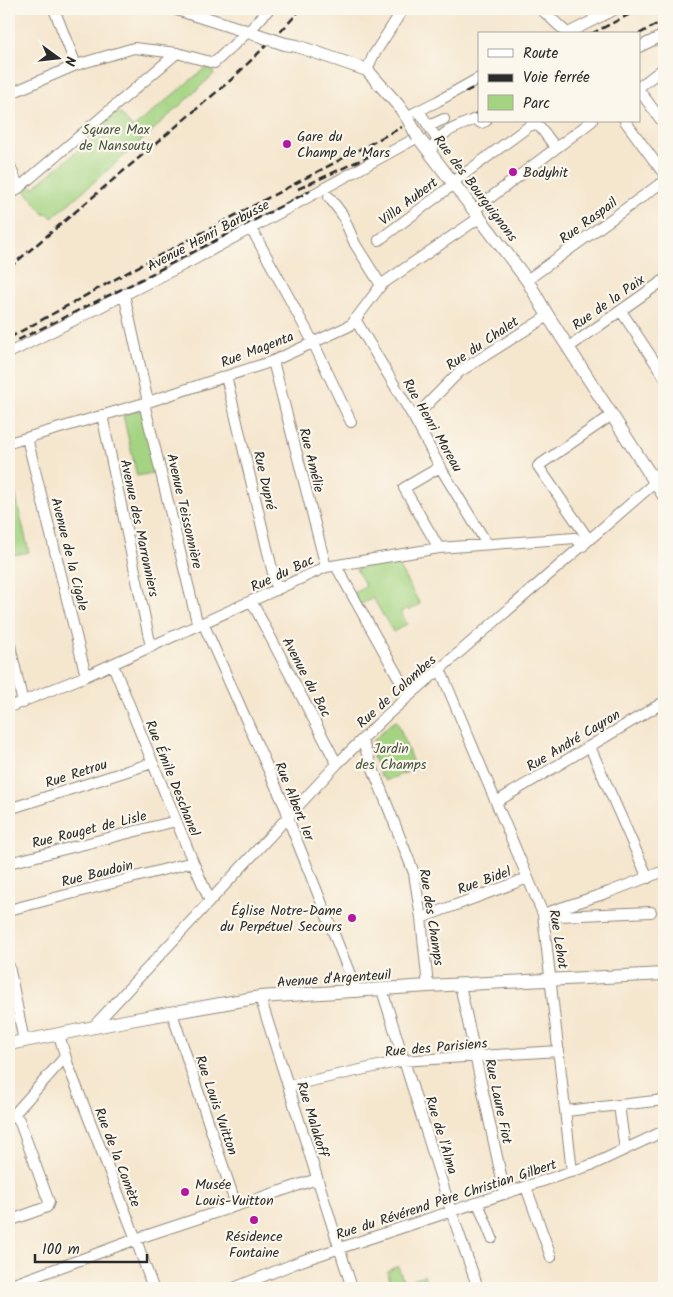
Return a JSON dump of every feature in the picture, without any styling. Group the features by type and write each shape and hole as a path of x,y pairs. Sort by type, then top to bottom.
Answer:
{"main road":[{"name":"Rue des Bourguignons","path":"177,9 285,44 297,46 366,70 411,114 418,137 527,280 548,316 664,496"},
{"name":"Avenue d'Argenteuil","path":"9,1044 260,998 428,986 664,974"}],"street":[{"path":"54,9 76,64"},
{"path":"9,94 76,64 134,48 177,53 214,63 253,34 269,9"},
{"path":"366,70 403,9"},
{"path":"541,9 565,32"},
{"path":"591,9 595,19"},
{"path":"571,32 616,9"},
{"path":"640,47 664,35"},
{"path":"9,196 177,53"},
{"path":"640,88 664,68"},
{"path":"411,114 478,79"},
{"path":"640,90 664,124"},
{"path":"411,114 429,126 437,139"},
{"path":"429,126 444,118"},
{"path":"432,149 437,139 450,130 475,119 478,121"},
{"name":"Rue Magenta","path":"9,443 146,403 272,361 347,327 382,284 476,214 591,122"},
{"path":"626,122 664,174"},
{"path":"535,123 556,148"},
{"name":"Villa Aubert","path":"379,240 529,125 535,123"},
{"name":"Avenue Henri Barbusse","path":"9,353 193,260 418,137"},
{"path":"9,164 19,188"},
{"name":"Rue Raspail","path":"527,280 664,181"},
{"path":"329,197 342,214 355,244 382,284"},
{"path":"249,228 256,237 313,342 351,422"},
{"name":"Rue de la Paix","path":"568,347 664,280"},
{"name":"Avenue Teissonnière","path":"124,294 146,403 200,625"},
{"path":"621,311 664,376"},
{"name":"Rue du Chalet","path":"414,418 459,372 548,316"},
{"name":"Rue Henri Moreau","path":"355,319 414,418 440,467 487,544"},
{"name":"Rue Amélie","path":"272,361 331,567 409,696"},
{"name":"Rue Dupré","path":"226,376 277,590"},
{"path":"586,543 538,466 612,415"},
{"name":"Avenue des Marronniers","path":"102,416 151,647"},
{"name":"Avenue de la Cigale","path":"27,438 86,676"},
{"path":"439,548 404,488 440,467"},
{"name":"Rue de Colombes","path":"92,1028 210,900 289,818 337,764 387,715 651,486 664,468"},
{"name":"Rue du Bac","path":"9,707 113,665 331,567 439,548 578,533"},
{"name":"Avenue du Bac","path":"252,602 337,764"},
{"name":"Rue Albert 1er","path":"200,625 289,818 357,992"},
{"path":"9,641 23,702"},
{"name":"Rue Émile Deschanel","path":"113,665 210,900"},
{"name":"Rue Lehot","path":"440,669 543,914 552,980 572,1172"},
{"name":"Rue André Cayron","path":"496,802 664,702"},
{"name":"Rue des Champs","path":"362,741 414,873 428,986"},
{"path":"590,747 648,878"},
{"name":"Rue Retrou","path":"9,809 152,763"},
{"name":"Rue Rouget de Lisle","path":"9,863 176,821"},
{"name":"Rue Baudoin","path":"9,910 193,862"},
{"path":"543,914 664,871"},
{"name":"Rue Bidel","path":"421,918 528,878"},
{"path":"543,914 558,916 651,912"},
{"path":"9,966 24,1041"},
{"name":"Rue Laure Fiot","path":"460,985 505,1194"},
{"name":"Rue de l'Alma","path":"382,990 451,1212 478,1288"},
{"name":"Rue Malakoff","path":"260,998 352,1288"},
{"name":"Rue Louis Vuitton","path":"172,1013 236,1205"},
{"name":"Rue de la Comète","path":"59,1035 65,1056 153,1288"},
{"name":"Rue des Parisiens","path":"288,1086 405,1061 559,1051"},
{"path":"9,1221 47,1207 50,1202 19,1120 11,1117 65,1056"},
{"path":"566,1111 664,1100"},
{"path":"619,1105 625,1150"},
{"name":"Rue du Révérend Père Christian Gilbert","path":"234,1288 339,1249 572,1172 664,1131"},
{"path":"9,1286 33,1283 135,1240 317,1179"},
{"path":"526,1188 551,1257"},
{"path":"478,1203 492,1238"}],"green space":[{"name":"Square Max de Nansouty","path":"205,68 211,69 214,74 140,142 52,218 47,213 45,215 25,190 30,185 33,188 97,135 95,132 118,111 133,128"},
{"path":"140,410 143,411 157,472 137,476 123,415"},
{"path":"14,490 29,552 14,555 9,534 9,492"},
{"path":"396,562 420,604 409,611 407,608 401,612 407,624 393,632 373,598 359,605 353,594 366,586 356,569"},
{"name":"Jardin des Champs","path":"397,721 415,769 385,781 385,778 381,777 370,749 371,743 390,724"},
{"path":"398,1266 404,1283 424,1275 429,1288 392,1288 387,1271"}],"railway":[{"path":"9,268 232,79 301,9"},
{"path":"595,32 640,9"},
{"path":"640,33 664,20"},
{"path":"465,92 478,86"},
{"path":"9,338 130,271 402,127"},
{"path":"298,189 369,156"},
{"path":"18,340 136,282 310,191"}],"place":[{"name":"Gare du Champ de Mars","path":"287,144"},
{"name":"Bodyhit","path":"513,172"},
{"name":"Église Notre-Dame du Perpétuel Secours","path":"352,918"},
{"name":"Musée Louis-Vuitton","path":"185,1192"},
{"name":"Résidence Fontaine","path":"254,1220"}]}
